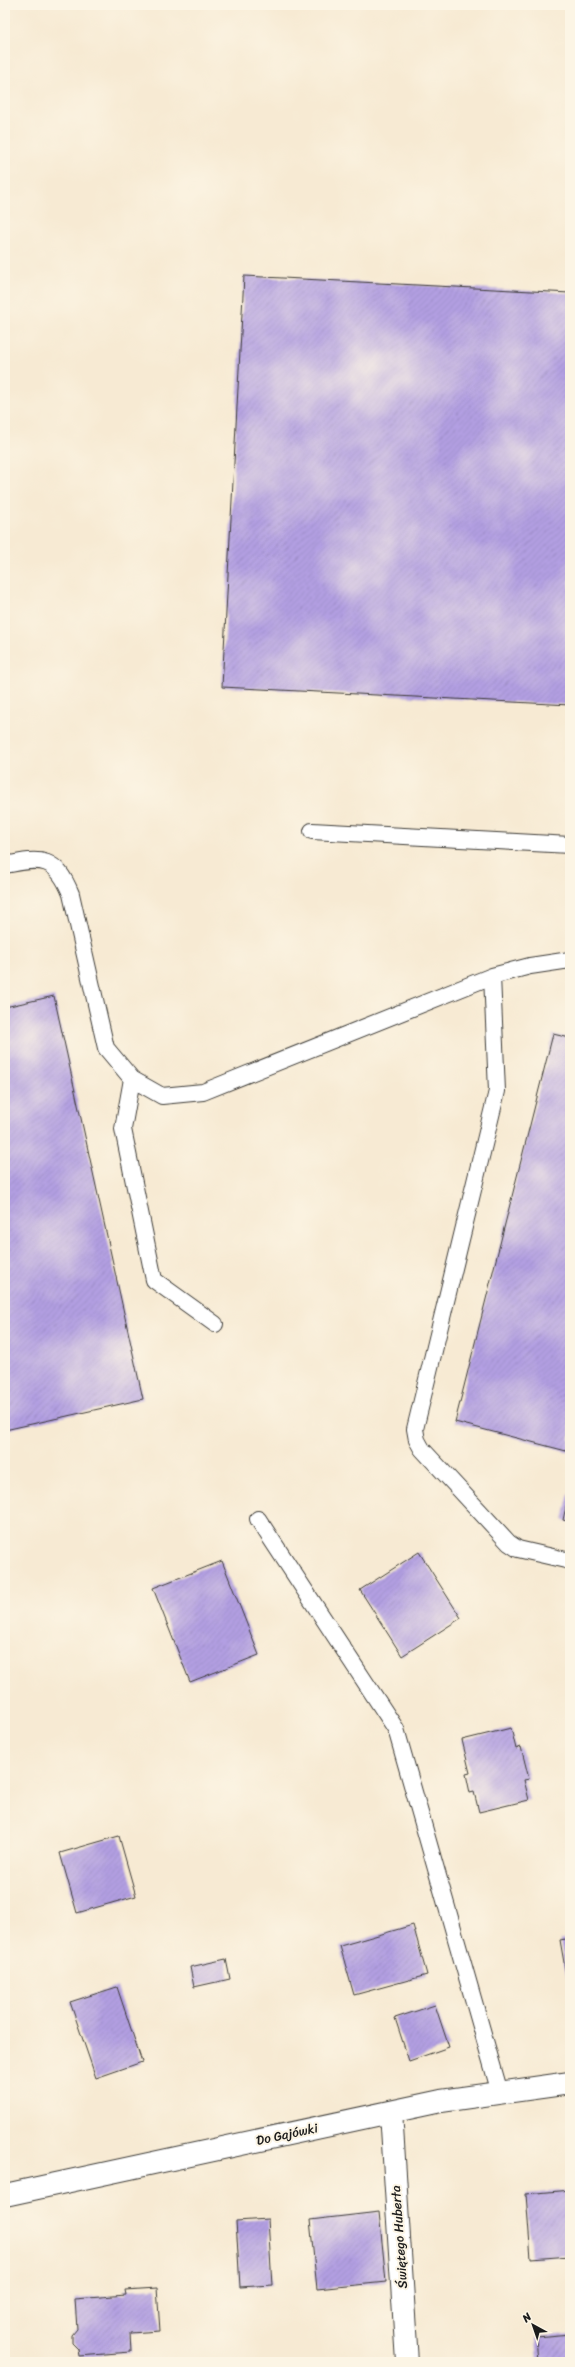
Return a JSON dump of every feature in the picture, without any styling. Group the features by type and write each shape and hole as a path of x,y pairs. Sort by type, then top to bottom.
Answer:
{"street":[{"name":"Do Gajówki","path":"5,2194 441,2101 570,2082"},
{"name":"Świętego Huberta","path":"391,2112 407,2362"}],"lane":[{"path":"312,831 570,845"},
{"path":"5,865 25,861 49,862 64,876 71,894 106,1048 132,1079 162,1096 203,1092 492,976 530,966 570,960"},
{"path":"492,976 497,1091 415,1429 417,1440 422,1449 509,1543 518,1549 570,1562"},
{"path":"132,1079 123,1129 154,1280 215,1324"},
{"path":"258,1519 396,1729 500,2093"}],"building":[{"path":"244,276 570,293 570,705 222,687"},
{"path":"54,996 143,1399 5,1430 5,1007"},
{"path":"553,1034 570,1038 570,1452 455,1422"},
{"path":"570,1493 570,1522 563,1520"},
{"path":"419,1552 461,1618 402,1656 360,1590"},
{"path":"222,1561 259,1655 190,1682 153,1588"},
{"path":"511,1728 516,1749 521,1747 529,1779 524,1780 529,1800 479,1812 474,1792 470,1793 466,1774 470,1773 462,1740"},
{"path":"119,1836 136,1896 77,1913 60,1853"},
{"path":"413,1925 427,1975 354,1995 340,1946"},
{"path":"570,1938 570,1991 569,1991 560,1940"},
{"path":"226,1959 230,1979 194,1987 190,1967"},
{"path":"117,1987 142,2062 96,2078 70,2002"},
{"path":"435,2005 449,2047 409,2061 395,2018"},
{"path":"570,2190 570,2256 531,2259 526,2194"},
{"path":"379,2212 386,2282 317,2289 310,2220"},
{"path":"268,2219 272,2285 240,2287 236,2221"},
{"path":"157,2288 160,2331 130,2333 131,2352 79,2356 78,2349 72,2343 72,2335 77,2329 75,2299 126,2295 125,2290"},
{"path":"570,2334 570,2362 538,2362 536,2337"}]}
